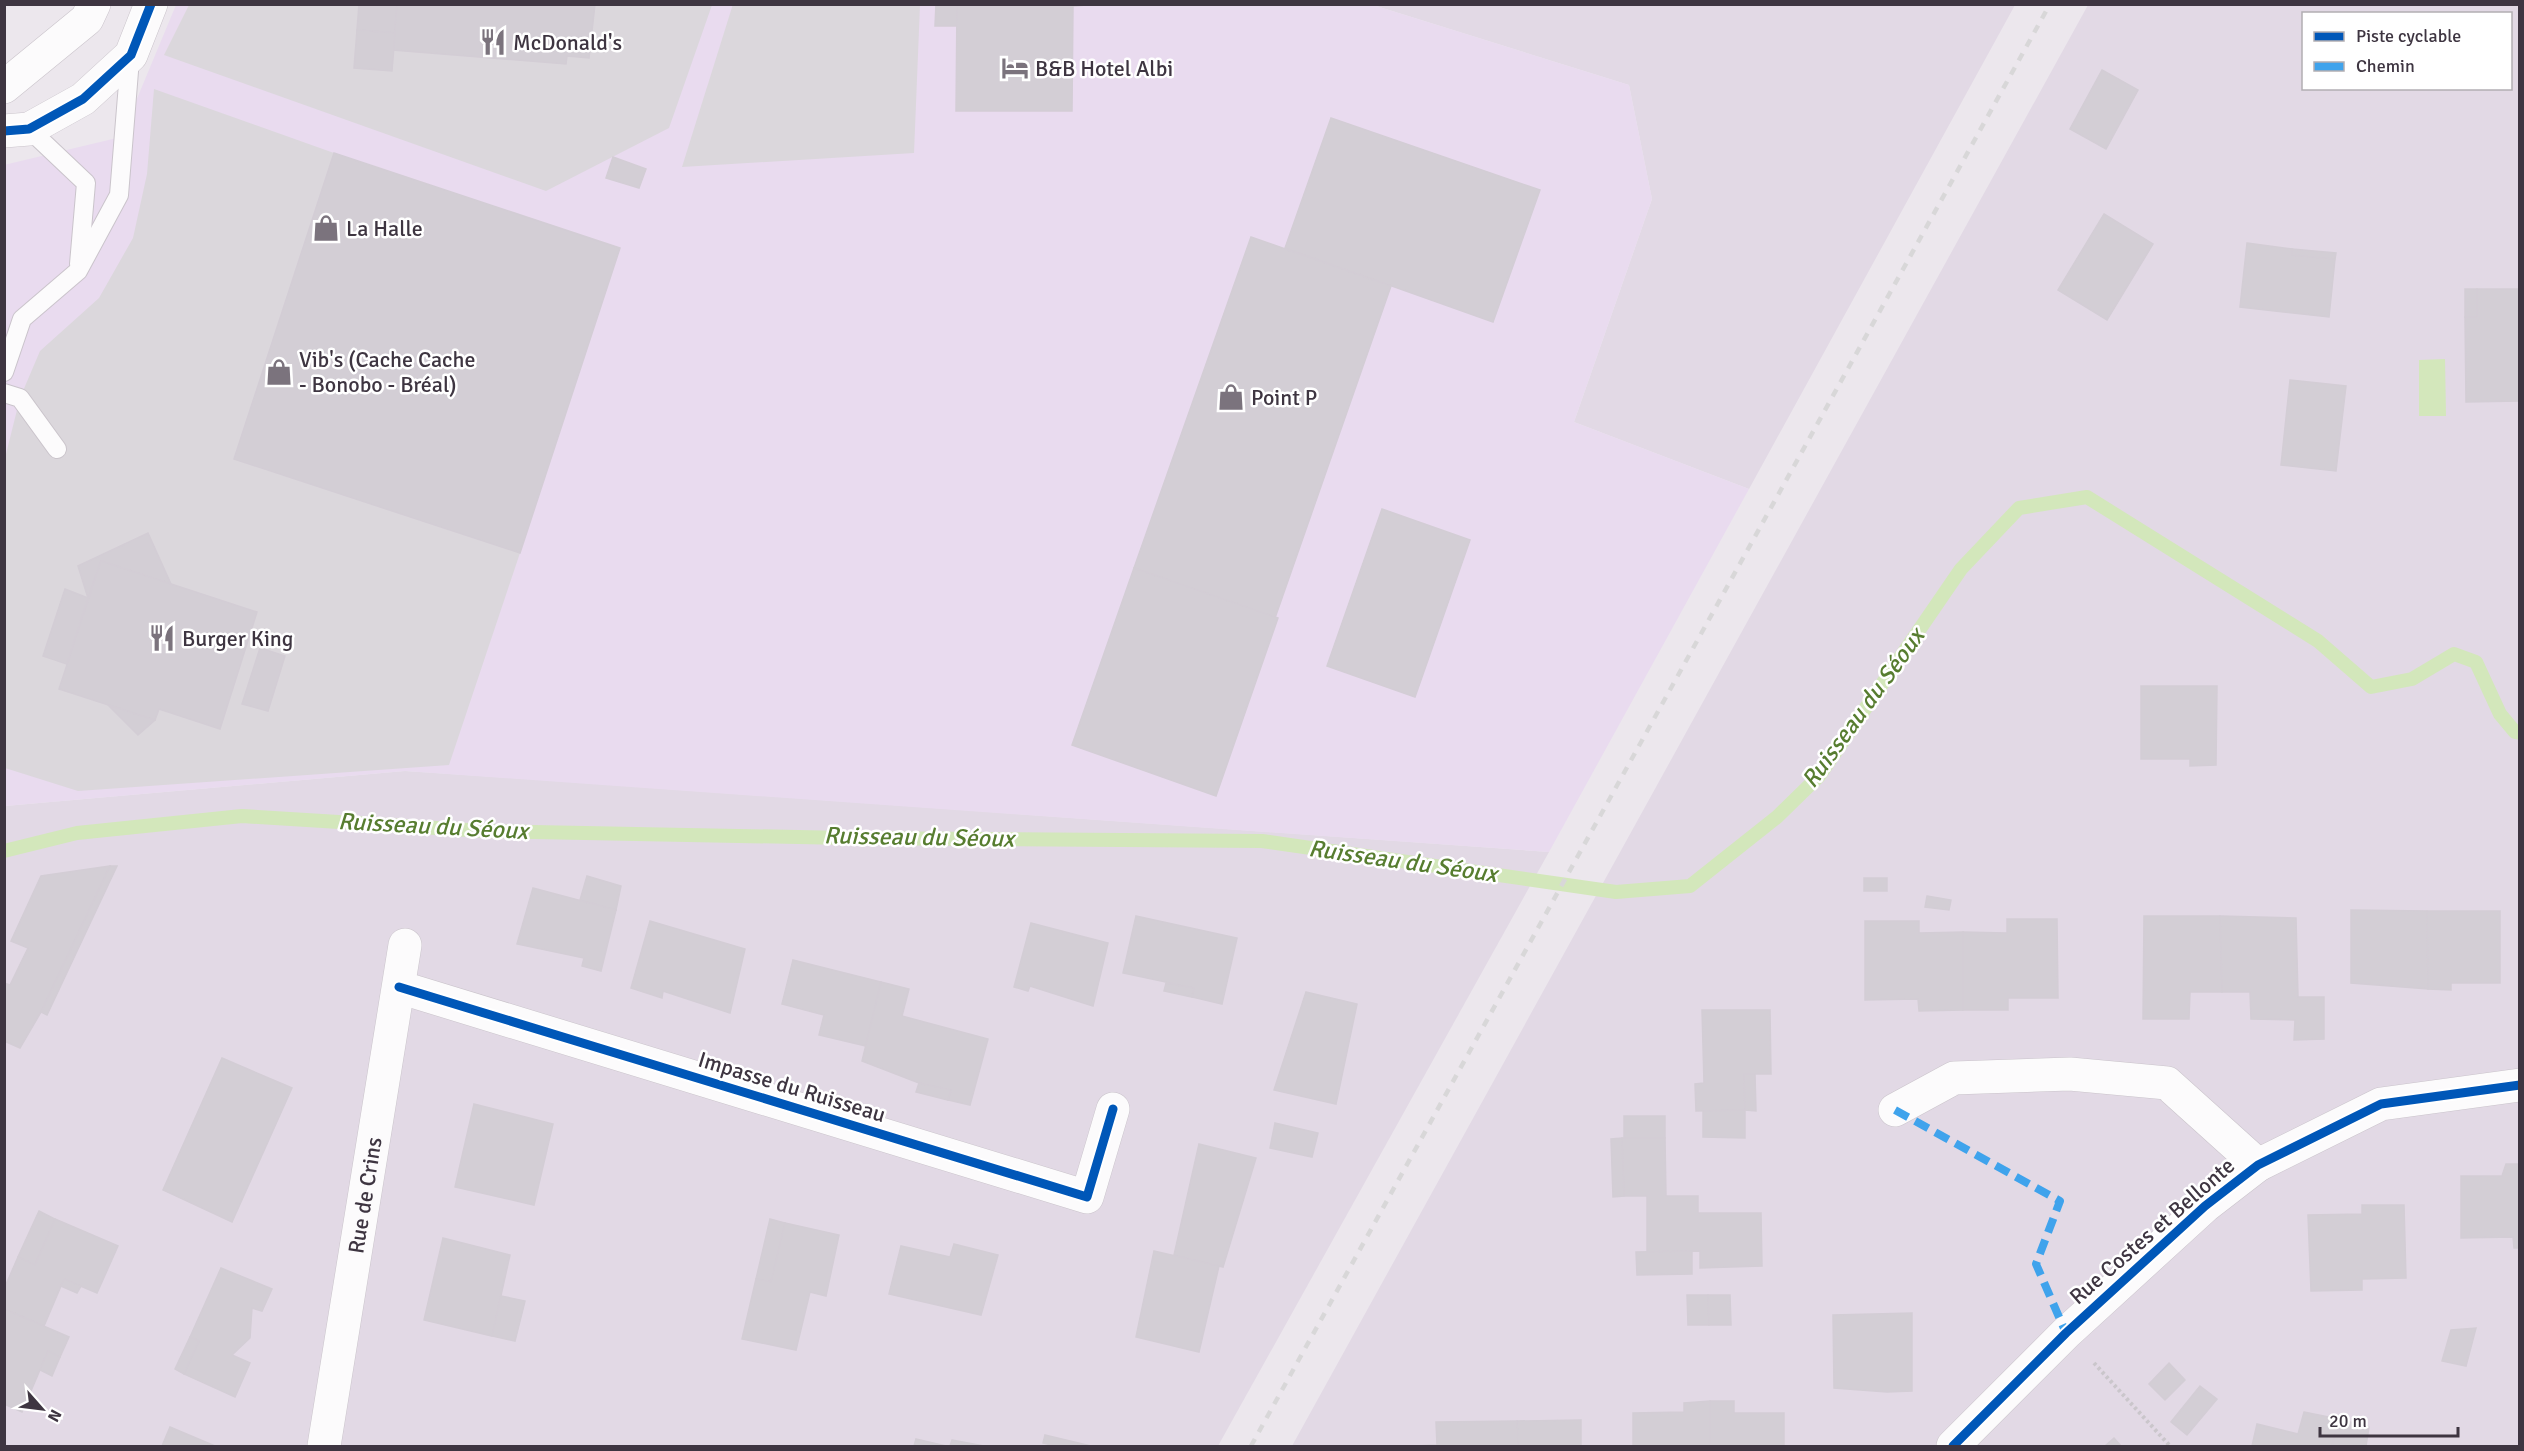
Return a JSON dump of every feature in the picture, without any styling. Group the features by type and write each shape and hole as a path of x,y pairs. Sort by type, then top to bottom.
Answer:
{"street":[{"path":"17,130 83,99 131,55 151,4"},
{"path":"4,87 90,9"},
{"name":"Rue de Crins","path":"324,1446 405,945"},
{"name":"Impasse du Ruisseau","path":"399,987 1087,1197 1113,1109"},
{"name":"Rue Costes et Bellonte","path":"1895,1110 1954,1078 2070,1074 2167,1083 2258,1165"},
{"name":"Rue Costes et Bellonte","path":"1953,1446 2066,1333 2205,1206 2258,1165 2381,1104 2520,1085"}],"lane":[{"path":"4,372 22,319 78,271 119,195 127,74 131,55"},
{"path":"17,130 86,183 78,271"},
{"path":"4,393 20,398 57,449"}],"path":[{"path":"2066,1333 2170,1446"}],"shaded area":[{"path":"733,4 920,5 914,153 682,167"},
{"path":"176,5 1373,5 1629,85 1652,199 1574,422 1749,489 1549,852 405,771 5,806 4,165 121,137"},
{"path":"189,5 712,5 669,128 546,191 164,55"},
{"path":"1373,5 2015,5 1749,489 1574,422 1652,199 1629,85"},
{"path":"2088,5 2519,5 2519,1446 1292,1446"},
{"path":"154,89 334,153 234,459 520,553 449,765 78,791 5,768 5,458 20,398 40,351 99,298 133,238 147,174"},
{"path":"2445,359 2446,416 2419,416 2419,360"},
{"path":"405,771 1549,852 1218,1446 5,1446 5,806"}],"building":[{"path":"359,4 397,4 395,33 357,30"},
{"name":"McDonald's","path":"397,4 595,4 589,58 567,56 566,64 393,50"},
{"path":"936,4 957,4 958,26 935,26"},
{"name":"B&B Hotel Albi","path":"957,4 1102,4 1073,6 1072,111 956,111"},
{"path":"357,30 395,33 392,71 354,68"},
{"path":"2102,70 2138,90 2106,149 2070,129"},
{"path":"1331,118 1540,190 1493,322 1285,248"},
{"path":"334,153 620,248 520,553 234,459"},
{"path":"613,157 646,169 639,188 606,178"},
{"path":"2104,214 2153,244 2107,320 2058,290"},
{"path":"1251,237 1391,286 1275,618 1134,568"},
{"path":"2247,243 2292,249 2292,255 2335,259 2329,317 2240,307"},
{"path":"2292,249 2336,253 2335,259 2292,255"},
{"path":"2465,289 2477,289 2477,317 2465,317"},
{"path":"2477,289 2520,289 2520,401 2466,402 2465,317 2477,317"},
{"path":"2290,380 2346,386 2336,471 2281,465"},
{"path":"1382,509 1470,540 1415,697 1327,666"},
{"path":"148,533 171,584 101,561 88,598 78,566"},
{"name":"Burger King","path":"101,561 257,612 220,729 159,709 155,720 59,689"},
{"path":"1134,568 1278,618 1216,796 1072,745"},
{"path":"65,589 88,598 67,664 43,656"},
{"path":"260,648 285,656 268,711 242,704"},
{"path":"2141,686 2217,686 2216,765 2190,766 2190,759 2141,759"},
{"path":"108,705 155,720 138,735"},
{"path":"110,866 41,1012 20,1048 4,1041 4,983 10,985 28,948 11,941 41,876"},
{"path":"110,866 117,866 47,1015 41,1012"},
{"path":"587,876 621,886 616,910 580,900"},
{"path":"1864,878 1887,878 1887,891 1864,891"},
{"path":"533,888 616,910 601,971 582,966 584,958 517,944"},
{"path":"1927,896 1951,900 1949,910 1925,907"},
{"path":"2351,910 2427,911 2428,989 2351,983"},
{"path":"2427,911 2500,911 2500,983 2451,983 2451,990 2428,989"},
{"path":"1136,916 1237,938 1222,1004 1192,997 1194,988 1123,973"},
{"path":"2144,916 2220,916 2222,992 2190,992 2189,1019 2143,1019"},
{"path":"2220,916 2296,918 2298,997 2324,997 2324,1039 2294,1040 2295,1020 2251,1019 2250,992 2222,992"},
{"path":"2007,919 2057,919 2058,998 2008,998 2008,1010 1963,1010 1963,932 2007,933"},
{"path":"650,921 745,949 730,1013 663,991 662,998 631,988"},
{"path":"1865,921 1919,921 1919,933 1963,932 1963,1010 1919,1011 1918,999 1865,1000"},
{"path":"1031,923 1108,943 1093,1006 1030,986 1028,991 1014,987"},
{"path":"793,960 881,982 866,1046 819,1035 824,1015 782,1004"},
{"path":"881,982 909,989 902,1016 988,1039 970,1105 948,1100 951,1090 919,1083 862,1061"},
{"path":"1166,983 1194,988 1192,997 1164,991"},
{"path":"1306,992 1357,1004 1336,1104 1274,1090"},
{"path":"1702,1010 1770,1010 1771,1074 1744,1074 1745,1110 1696,1111 1695,1084 1704,1083"},
{"path":"222,1058 292,1088 232,1222 163,1190"},
{"path":"1744,1074 1755,1074 1756,1111 1745,1110"},
{"path":"919,1083 951,1090 948,1100 916,1092"},
{"path":"474,1104 553,1124 534,1205 455,1187"},
{"path":"1745,1110 1745,1138 1703,1137 1703,1111"},
{"path":"1624,1116 1665,1116 1665,1138 1624,1138"},
{"path":"1275,1123 1318,1133 1312,1157 1270,1148"},
{"path":"1622,1138 1665,1138 1666,1196 1698,1196 1698,1213 1761,1213 1762,1266 1700,1268 1700,1251 1647,1252 1647,1196 1624,1196"},
{"path":"1622,1138 1624,1196 1613,1197 1611,1139"},
{"path":"1199,1144 1256,1158 1223,1267 1174,1255"},
{"path":"2506,1164 2520,1164 2520,1248 2514,1248 2513,1237 2461,1238 2461,1176 2502,1176"},
{"path":"2362,1205 2404,1205 2406,1278 2362,1279 2362,1290 2311,1291 2308,1215 2362,1214"},
{"path":"39,1211 55,1219 35,1265 18,1257"},
{"path":"55,1219 118,1246 97,1293 64,1279 44,1326 4,1309 4,1289 18,1257 35,1265"},
{"path":"770,1219 785,1223 771,1282 756,1279"},
{"path":"785,1223 839,1235 826,1296 810,1292 796,1350 742,1339 756,1279 771,1282"},
{"path":"443,1238 510,1255 492,1336 424,1320"},
{"path":"954,1244 998,1255 981,1315 889,1294 901,1246 950,1257"},
{"path":"1154,1251 1219,1266 1199,1352 1136,1337"},
{"path":"1692,1251 1692,1274 1637,1275 1636,1252"},
{"path":"221,1268 272,1289 262,1311 252,1308 250,1338 232,1355 250,1363 235,1397 184,1374 199,1341 190,1337"},
{"path":"64,1279 81,1286 77,1293 61,1286"},
{"path":"1687,1295 1708,1295 1709,1325 1688,1325"},
{"path":"1708,1295 1730,1295 1731,1325 1709,1325"},
{"path":"501,1296 525,1301 515,1341 492,1336"},
{"path":"4,1309 69,1337 60,1357 48,1351 22,1412 4,1404"},
{"path":"1912,1313 1912,1391 1887,1392 1834,1388 1833,1315"},
{"path":"2476,1328 2466,1366 2442,1361 2451,1330"},
{"path":"190,1337 199,1341 184,1374 175,1369"},
{"path":"48,1351 60,1357 52,1376 40,1370"},
{"path":"2169,1363 2185,1380 2165,1400 2149,1384"},
{"path":"2200,1386 2217,1399 2187,1435 2171,1422"},
{"path":"1710,1401 1710,1446 1633,1446 1633,1413 1684,1412 1684,1403"},
{"path":"1710,1401 1734,1401 1734,1413 1784,1413 1784,1446 1710,1446"},
{"path":"2304,1412 2339,1419 2332,1446 2252,1446 2257,1424 2298,1434"},
{"path":"2339,1419 2369,1427 2366,1446 2332,1446"},
{"path":"1581,1420 1581,1446 1518,1446 1517,1421"},
{"path":"1517,1421 1518,1446 1413,1446 1437,1445 1436,1422"},
{"path":"170,1427 215,1446 162,1446"},
{"path":"1045,1435 1091,1446 1055,1446 1043,1443"},
{"path":"2114,1438 2121,1446 2105,1446"},
{"path":"916,1439 946,1446 914,1446"},
{"path":"952,1440 984,1446 950,1446"}],"waterway":[{"name":"Ruisseau du Séoux","path":"4,851 77,833 242,816 484,831 847,838 1262,841 1616,892 1690,886 1777,817 1819,776 1961,569 2019,508 2087,497 2318,641 2371,687 2412,679 2454,654 2476,662 2500,714 2515,732 2520,733"}],"railway":[{"path":"1251,1446 2050,4"}],"marked path":[{"path":"1895,1110 2060,1201 2036,1264 2066,1333"}],"cycle path":[{"path":"4,131 29,129 83,99 131,55 151,4"},
{"path":"399,987 1087,1197 1113,1109"},
{"path":"1953,1446 2066,1333 2205,1206 2258,1165 2381,1104 2520,1085"}],"place":[{"name":"McDonald's","path":"493,42"},
{"name":"B&B Hotel Albi","path":"1015,68"},
{"name":"La Halle","path":"326,228"},
{"name":"Vib's (Cache Cache - Bonobo - Bréal)","path":"279,372"},
{"name":"Point P","path":"1231,397"},
{"name":"Burger King","path":"162,638"}]}
